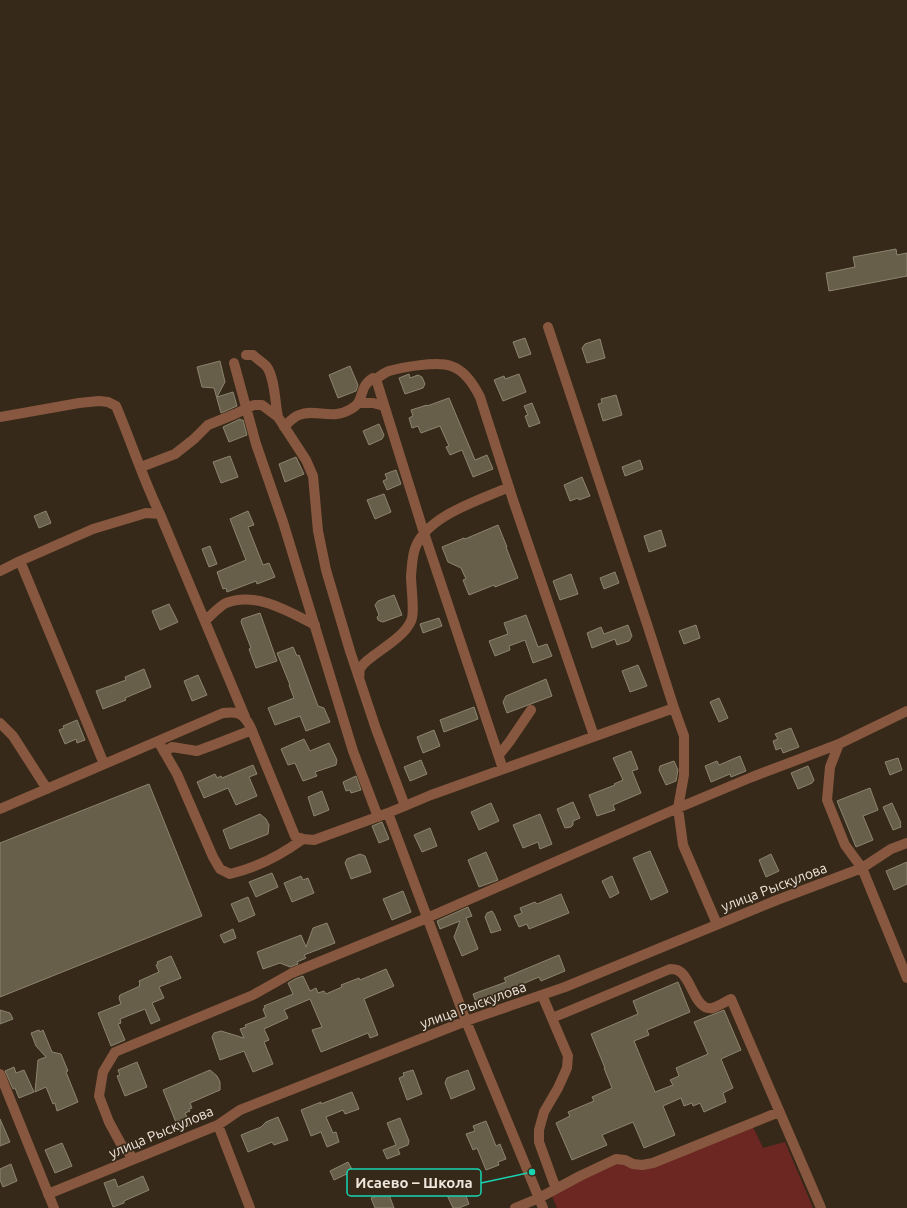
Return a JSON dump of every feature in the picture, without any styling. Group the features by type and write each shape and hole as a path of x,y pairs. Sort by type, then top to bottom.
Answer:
{"street":[{"path":"548,327 684,736 684,775 678,808 683,845 717,924"},
{"path":"246,355 253,355 267,368 274,386 275,405 278,417 306,460 313,476 318,531 326,570 359,679 405,806"},
{"path":"234,363 256,444 283,522 353,751 383,815 427,918 466,1021 543,1208"},
{"path":"359,403 362,389 368,381 373,378 376,379 387,372 403,368 441,364 451,366 463,374 475,387 480,397 594,736"},
{"path":"376,379 424,533 503,769"},
{"path":"0,417 79,403 99,401 108,402 116,406 148,488 245,717 252,730 295,836 303,839 320,839 431,795 674,708"},
{"path":"284,427 291,419 299,414 311,413 335,415 348,411 359,403 373,403 384,406"},
{"path":"141,467 175,454 194,439 208,425 254,405 262,405 278,417"},
{"path":"359,679 360,669 367,660 401,635 412,621 412,563 416,546 424,533 434,523 453,511 509,487"},
{"path":"0,571 93,529 146,513 160,514"},
{"path":"20,561 104,764"},
{"path":"205,621 225,603 240,600 259,601 287,610 315,625"},
{"path":"499,755 530,710"},
{"path":"134,1159 121,1144 108,1122 99,1096 103,1072 115,1052 254,995 292,973 528,875 678,808 752,777 839,744 907,711"},
{"path":"0,809 223,713 237,713 245,717"},
{"path":"0,723 13,736 47,789"},
{"path":"164,752 172,747 197,751 252,730"},
{"path":"158,741 177,774 213,857 220,869 230,874 246,870 288,850 303,839"},
{"path":"839,744 830,767 827,800 845,845 862,868 907,978"},
{"name":"улица Рыскулова","path":"48,1194 218,1126 240,1110 466,1021 565,987 717,924 862,868 891,849 907,843"},
{"path":"552,1018 670,969 678,970 684,974 699,1002 705,1007 713,1008 731,999 821,1208"},
{"path":"542,995 568,1056 567,1068 558,1088 544,1112 539,1130 539,1142 553,1190"},
{"path":"0,1074 54,1208"},
{"path":"515,1208 539,1198 616,1160 625,1160 642,1166 653,1163 779,1112"},
{"path":"218,1126 250,1208"}],"shaded area":[{"path":"751,1123 763,1148 785,1142 813,1208 557,1208 552,1196 616,1159 642,1165"}],"building":[{"path":"896,249 897,255 907,253 907,276 829,291 826,273 855,267 853,257"},
{"path":"525,338 531,354 519,358 513,342"},
{"path":"600,339 605,358 587,363 582,348 585,344"},
{"path":"220,361 225,382 217,397 233,392 237,406 221,413 214,388 202,387 197,367"},
{"path":"350,366 358,385 356,391 338,398 329,375"},
{"path":"409,374 410,378 418,375 422,377 425,384 423,388 405,394 399,378"},
{"path":"519,374 526,392 503,401 494,380 504,376 505,379"},
{"path":"616,395 622,415 603,421 598,404 602,403 601,399"},
{"path":"449,398 475,460 487,455 493,469 473,477 462,450 450,455 446,447 449,446 440,426 421,433 418,426 412,428 409,418 413,416 411,410"},
{"path":"532,403 540,423 529,427 525,416 528,415 524,406"},
{"path":"240,419 243,420 247,435 229,442 223,427"},
{"path":"379,424 384,435 382,439 369,445 363,431"},
{"path":"230,456 238,477 221,483 213,462"},
{"path":"296,457 304,474 285,482 279,464"},
{"path":"640,460 643,469 625,476 622,467"},
{"path":"396,470 401,484 387,490 383,481 387,479 385,474"},
{"path":"582,477 590,496 579,500 578,498 570,501 564,485"},
{"path":"384,494 391,512 375,519 367,500"},
{"path":"46,511 51,523 39,528 34,516"},
{"path":"248,511 254,525 248,527 263,565 269,563 275,577 257,584 256,581 227,592 226,588 223,589 217,572 246,560 230,519"},
{"path":"498,525 518,578 495,587 494,585 469,595 463,580 466,579 461,568 448,562 442,547"},
{"path":"661,530 666,546 649,552 644,536"},
{"path":"210,546 217,564 209,567 202,549"},
{"path":"615,572 619,583 604,589 600,578"},
{"path":"571,574 578,594 560,600 553,581"},
{"path":"394,595 402,615 383,622 378,620 377,617 379,615 375,605 378,601"},
{"path":"169,604 178,622 160,630 152,611"},
{"path":"260,613 277,661 256,668 249,649 251,648 241,622 242,619"},
{"path":"526,615 538,647 547,644 552,656 533,663 525,640 509,646 510,650 495,656 489,641 508,634 504,623"},
{"path":"439,618 442,626 423,633 420,624"},
{"path":"628,625 632,636 629,641 617,645 615,639 592,648 587,633 601,627 604,634"},
{"path":"696,625 700,638 684,644 679,631"},
{"path":"293,647 297,656 299,655 318,706 324,708 330,722 306,731 300,716 275,725 268,708 294,698 277,653"},
{"path":"638,665 647,686 630,692 622,671"},
{"path":"144,669 151,687 125,698 126,700 103,709 96,691 126,680 125,677"},
{"path":"198,675 207,695 192,701 184,681"},
{"path":"546,679 552,696 507,713 503,702 506,696"},
{"path":"719,698 728,718 719,722 710,702"},
{"path":"474,707 478,719 444,732 440,720"},
{"path":"77,720 85,740 77,743 76,739 65,744 59,730 64,728 63,726"},
{"path":"791,728 799,747 783,753 781,748 776,750 773,741 778,739 775,734"},
{"path":"434,730 440,746 423,753 417,737"},
{"path":"304,739 310,751 329,743 337,760 336,765 315,772 317,776 303,781 295,763 288,765 281,749"},
{"path":"631,751 638,769 632,771 641,793 613,805 615,810 597,816 589,795 615,785 614,784 623,780 613,758"},
{"path":"740,756 746,771 731,777 730,774 711,782 705,766 717,761 719,765"},
{"path":"898,758 902,770 890,775 885,762"},
{"path":"421,760 427,774 410,781 404,767"},
{"path":"674,761 678,770 676,781 666,785 659,770 660,766"},
{"path":"253,765 257,774 249,777 257,796 236,805 228,788 204,798 197,782 215,774 217,778 221,776 222,778"},
{"path":"808,766 814,780 812,783 798,789 791,773"},
{"path":"356,776 361,790 351,793 350,790 346,791 343,782"},
{"path":"149,784 202,916 0,997 0,843"},
{"path":"870,788 878,810 863,816 873,840 856,847 837,801"},
{"path":"322,791 329,810 314,816 308,797"},
{"path":"573,802 580,818 573,821 573,825 571,827 565,828 557,809"},
{"path":"491,803 499,821 479,830 471,812"},
{"path":"892,803 901,823 901,827 893,830 883,807"},
{"path":"260,814 266,819 269,825 268,834 230,849 223,830"},
{"path":"540,814 552,844 540,849 538,842 523,848 513,825"},
{"path":"382,822 389,839 379,843 372,826"},
{"path":"430,828 437,846 422,852 414,835"},
{"path":"650,851 668,892 651,900 633,858"},
{"path":"486,852 498,880 479,887 468,860"},
{"path":"360,854 365,856 371,872 351,879 345,863 347,859"},
{"path":"771,854 779,871 766,877 759,860"},
{"path":"907,862 907,884 894,890 886,871"},
{"path":"272,873 278,887 256,897 249,882"},
{"path":"301,876 303,880 308,878 314,893 292,902 284,883"},
{"path":"612,876 619,893 610,898 602,881"},
{"path":"403,891 411,912 392,920 383,899"},
{"path":"561,894 569,913 529,929 527,924 519,927 514,916 522,913 520,908 535,902 537,904"},
{"path":"248,897 255,915 239,922 231,904"},
{"path":"468,907 472,916 466,918 478,949 462,956 454,937 460,921 440,929 437,921"},
{"path":"492,911 501,930 491,933 485,917 487,913"},
{"path":"327,923 335,943 304,955 306,958 297,962 298,964 290,967 280,963 263,969 257,952 301,935 306,947 313,928"},
{"path":"233,929 236,938 224,943 220,935"},
{"path":"559,955 565,971 541,981 539,977 477,1005 473,994 506,982 504,978"},
{"path":"171,956 181,978 159,987 164,998 152,1003 160,1020 151,1024 145,1009 120,1019 121,1023 118,1024 125,1040 111,1046 98,1013 121,1004 119,998 120,995 140,986 139,981 159,972 156,965 158,964 157,962"},
{"path":"386,969 394,986 364,999 378,1035 370,1038 368,1033 321,1052 312,1030 322,1027 310,999 284,1010 288,1018 264,1029 269,1040 264,1042 273,1064 253,1072 244,1051 220,1060 212,1037 214,1033 221,1031 244,1038 240,1029 246,1027 245,1025 266,1017 263,1009 265,1008 264,1006 293,994 288,983 295,979 303,976 310,991 316,988 318,993 324,991 326,994 342,987 341,985 359,978 360,980"},
{"path":"678,982 690,1012 647,1030 649,1035 634,1041 655,1092 673,1085 670,1080 679,1076 676,1068 708,1054 694,1022 724,1010 741,1050 721,1059 733,1088 723,1093 726,1102 704,1112 700,1103 693,1106 692,1103 684,1106 681,1098 663,1106 675,1135 644,1148 633,1122 602,1135 607,1145 572,1160 556,1123 570,1116 568,1112 594,1101 592,1097 612,1088 591,1034 638,1014 633,1001"},
{"path":"0,1010 10,1013 13,1019 0,1024"},
{"path":"39,1030 40,1032 43,1030 52,1052 61,1054 68,1071 66,1072 78,1102 57,1111 55,1103 53,1104 46,1087 35,1092 38,1060 46,1057 36,1046 31,1033"},
{"path":"137,1062 147,1087 125,1096 117,1076 120,1075 118,1070"},
{"path":"14,1067 16,1073 24,1070 34,1092 19,1098 5,1071"},
{"path":"210,1070 217,1076 220,1082 220,1090 190,1103 192,1108 189,1109 190,1111 185,1113 191,1125 179,1130 163,1090"},
{"path":"413,1070 422,1094 407,1100 399,1078 404,1076 403,1073"},
{"path":"468,1070 475,1089 451,1099 445,1083 447,1078"},
{"path":"352,1092 359,1109 345,1114 343,1110 326,1117 333,1133 336,1132 339,1142 327,1147 321,1132 311,1136 301,1110"},
{"path":"278,1117 288,1140 274,1145 272,1142 248,1152 241,1135 261,1127 266,1122"},
{"path":"400,1118 409,1141 408,1145 398,1149 400,1154 387,1159 383,1150 396,1145 387,1123"},
{"path":"0,1119 10,1142 0,1146"},
{"path":"486,1121 496,1146 500,1144 506,1159 498,1162 499,1165 486,1170 477,1148 473,1150 466,1134 475,1131 473,1126"},
{"path":"62,1143 72,1166 55,1173 45,1150"},
{"path":"348,1162 353,1171 334,1180 330,1171"},
{"path":"11,1164 17,1181 3,1187 0,1180 0,1169"},
{"path":"143,1176 149,1190 113,1207 104,1183 115,1179 118,1187"},
{"path":"454,1187 463,1188 469,1204 459,1208 453,1208 447,1195"},
{"path":"388,1192 394,1208 375,1208 371,1198"}],"place":[{"name":"Исаево – Школа","path":"532,1172"}]}
